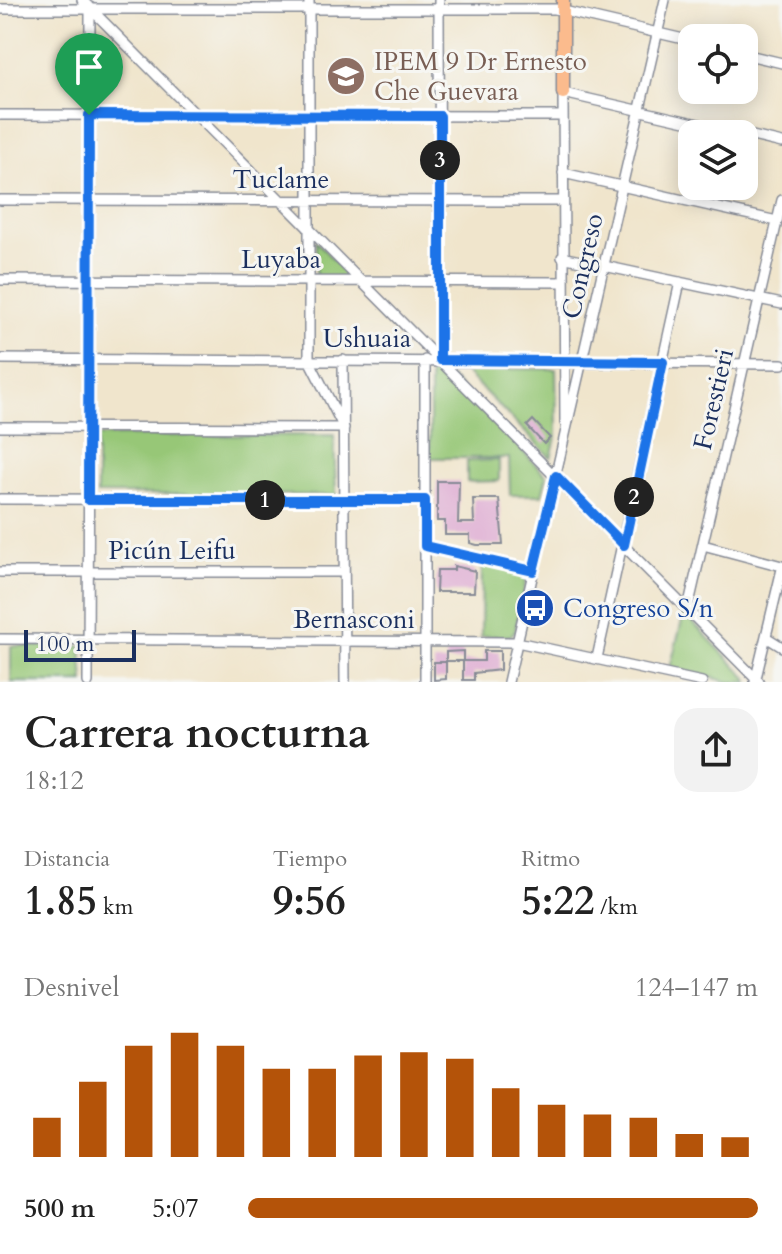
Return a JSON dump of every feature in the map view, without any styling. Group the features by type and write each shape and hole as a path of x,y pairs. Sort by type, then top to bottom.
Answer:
{"main road":[{"path":"563,5 563,93"}],"street":[{"path":"82,0 90,4 757,681"},
{"name":"Congreso","path":"508,682 665,0"},
{"path":"88,682 90,4"},
{"path":"0,9 90,4 563,5 678,38"},
{"path":"309,4 309,360 344,428"},
{"path":"439,4 440,360"},
{"path":"758,57 782,63"},
{"path":"566,431 562,361 563,93 681,120"},
{"path":"0,115 563,116"},
{"path":"758,137 782,143"},
{"path":"563,173 777,221"},
{"name":"Tuclame","path":"0,200 563,201"},
{"name":"Forestieri","path":"688,608 782,200"},
{"path":"562,257 782,304"},
{"name":"Luyaba","path":"0,280 562,282"},
{"path":"597,658 680,282"},
{"name":"Ushuaia","path":"0,359 782,364"},
{"path":"343,360 345,682"},
{"path":"425,360 425,682"},
{"path":"0,427 344,428"},
{"path":"0,499 425,500"},
{"path":"703,545 782,568 757,681"},
{"path":"425,546 533,571"},
{"name":"Picún Leifu","path":"0,572 344,572"},
{"path":"766,637 782,647"},
{"name":"Bernasconi","path":"0,639 517,642 702,682"}],"green space":[{"path":"316,241 351,279 316,278"},
{"path":"462,369 556,369 557,433 551,458"},
{"path":"430,370 443,370 547,476 542,495 510,495 509,458 430,458"},
{"path":"334,435 336,495 97,494 97,436"},
{"path":"499,460 499,481 467,482 467,461"},
{"path":"482,563 524,572 527,577 515,631 510,636 481,636"},
{"path":"684,613 748,682 730,682 670,668"},
{"path":"11,646 81,646 84,682 11,682"}],"building":[{"path":"533,420 550,438 544,444 527,426"},
{"path":"437,481 459,481 458,523 474,523 473,499 499,499 503,545 477,545 470,543 470,535 445,535 445,521 437,521"},
{"path":"454,566 475,571 474,592 436,592 437,570 454,570"},
{"path":"463,651 463,661 446,661 446,652"},
{"path":"484,651 500,651 500,670 474,673 474,680 463,680 463,661 484,661"},
{"path":"434,662 446,662 446,679 434,680"}],"place":[{"name":"IPEM 9 Dr Ernesto Che Guevara","path":"346,76"},
{"name":"Congreso S/n","path":"535,608"}],"route":[{"path":"89,115 440,116 440,360 663,362 624,545 556,476 533,571 425,546 425,500 88,500 89,115"}]}
